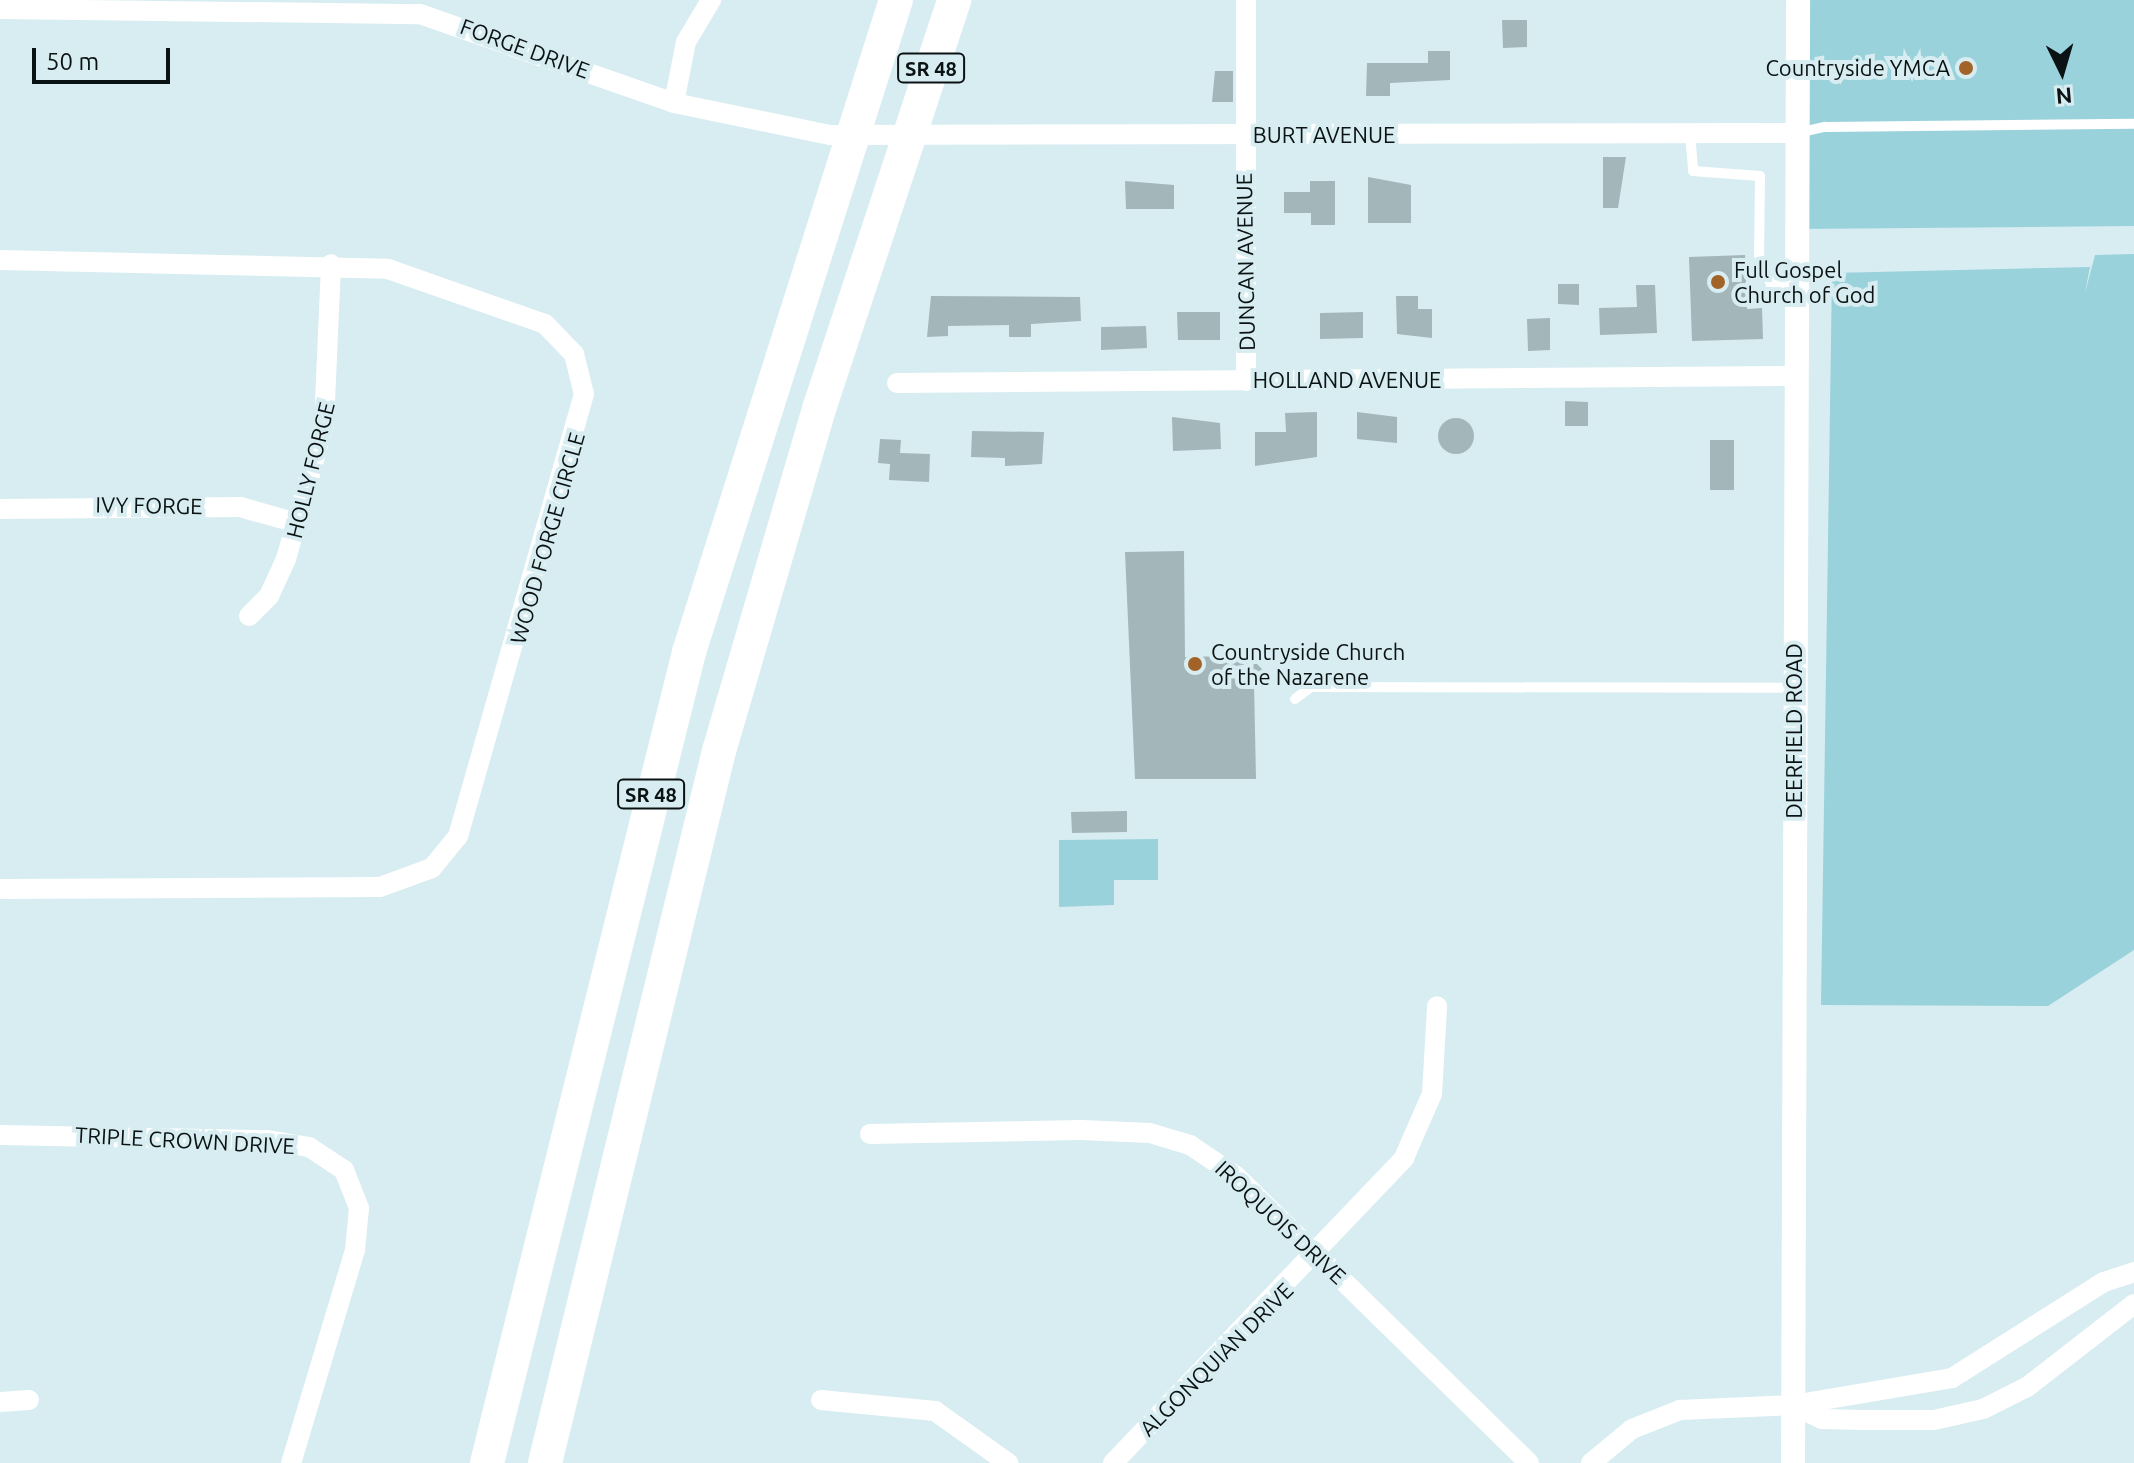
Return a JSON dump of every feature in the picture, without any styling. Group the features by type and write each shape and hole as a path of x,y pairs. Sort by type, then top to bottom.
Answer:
{"highway":[{"name":"SR 48","path":"487,1463 689,652 850,135 896,0"},
{"name":"SR 48","path":"545,1463 715,766 907,137 954,0"}],"street":[{"path":"674,103 686,42 711,0"},
{"name":"DUNCAN AVENUE","path":"1246,0 1246,381"},
{"name":"DEERFIELD ROAD","path":"1793,1463 1798,0"},
{"name":"FORGE DRIVE","path":"0,9 184,4 420,14 674,103 786,131 850,135"},
{"name":"BURT AVENUE","path":"850,135 1798,133"},
{"name":"WOOD FORGE CIRCLE","path":"0,260 331,264 388,269 533,318 566,342 583,380 581,422 458,836 420,876 380,887 0,889"},
{"name":"HOLLY FORGE","path":"249,616 276,584 297,523 331,384 331,264"},
{"name":"HOLLAND AVENUE","path":"897,383 1797,376"},
{"name":"IVY FORGE","path":"0,509 240,507 297,523"},
{"name":"ALGONQUIAN DRIVE","path":"1113,1463 1318,1255 1412,1146 1432,1094 1437,1006"},
{"name":"IROQUOIS DRIVE","path":"870,1134 1081,1130 1177,1140 1236,1176 1529,1463"},
{"name":"TRIPLE CROWN DRIVE","path":"0,1135 268,1140 309,1147 344,1170 359,1208 355,1250 291,1463"},
{"path":"1591,1463 1632,1429 1680,1410 1793,1405 1952,1378 2104,1282 2134,1272"},
{"path":"1793,1405 1822,1419 1862,1420 1934,1420 1983,1409 2027,1387 2091,1331 2134,1304"},
{"path":"0,1402 29,1400"},
{"path":"821,1400 935,1411 1008,1463"}],"lane":[{"path":"1798,133 1825,127 2134,124"},
{"path":"1690,134 1693,171 1760,176 1759,255 1771,285 1797,286"},
{"path":"1295,699 1311,687 1794,688"}],"shaded area":[{"name":"Countryside YMCA","path":"1798,0 2134,0 2134,226 1797,229"},
{"path":"2134,254 2134,950 2048,1006 1821,1005 1832,273 2090,267 2085,293 2095,255"},
{"path":"1158,839 1158,880 1114,880 1114,905 1059,907 1059,840"}],"building":[{"path":"1502,20 1527,20 1527,47 1503,48"},
{"path":"1428,51 1450,51 1450,80 1390,83 1390,96 1366,96 1367,63 1428,63"},
{"path":"1215,71 1233,71 1233,102 1212,102"},
{"path":"1603,157 1626,157 1618,208 1603,208"},
{"path":"1368,177 1411,185 1411,223 1368,223"},
{"path":"1125,181 1174,185 1174,209 1126,209"},
{"path":"1310,181 1335,181 1335,225 1311,225 1311,213 1284,213 1284,192 1310,192"},
{"name":"Full Gospel Church of God","path":"1745,255 1747,309 1762,308 1763,339 1692,341 1689,257"},
{"path":"1558,284 1579,284 1579,305 1558,304"},
{"path":"1636,285 1655,285 1657,333 1600,335 1599,308 1637,307"},
{"path":"931,296 1080,297 1081,321 1031,324 1031,337 1009,337 1009,325 948,326 948,336 927,337"},
{"path":"1396,296 1418,296 1418,309 1432,309 1432,338 1397,334"},
{"path":"1177,312 1220,312 1220,340 1178,340"},
{"path":"1363,312 1363,338 1320,339 1320,313"},
{"path":"1550,318 1550,350 1528,351 1527,319"},
{"path":"1146,326 1147,348 1101,350 1101,327"},
{"path":"1565,401 1588,402 1588,426 1565,426"},
{"path":"1317,412 1317,457 1255,466 1255,432 1286,432 1285,413"},
{"path":"1357,412 1397,417 1397,443 1357,439"},
{"path":"1172,417 1220,423 1221,449 1173,451"},
{"path":"1456,418 1468,424 1474,436 1468,448 1456,454 1444,448 1438,436 1444,424"},
{"path":"972,431 1044,432 1042,464 1005,466 1005,458 971,457"},
{"path":"880,439 901,440 900,453 930,454 929,482 889,480 890,464 878,463"},
{"path":"1710,440 1734,440 1734,490 1710,490"},
{"name":"Countryside Church of the Nazarene","path":"1184,551 1185,657 1229,656 1239,646 1265,672 1254,683 1256,779 1135,779 1125,552"},
{"path":"1127,811 1127,832 1072,833 1071,812"}],"place":[{"name":"Countryside YMCA","path":"1966,68"},
{"name":"Full Gospel Church of God","path":"1718,282"},
{"name":"Countryside Church of the Nazarene","path":"1195,664"}]}
